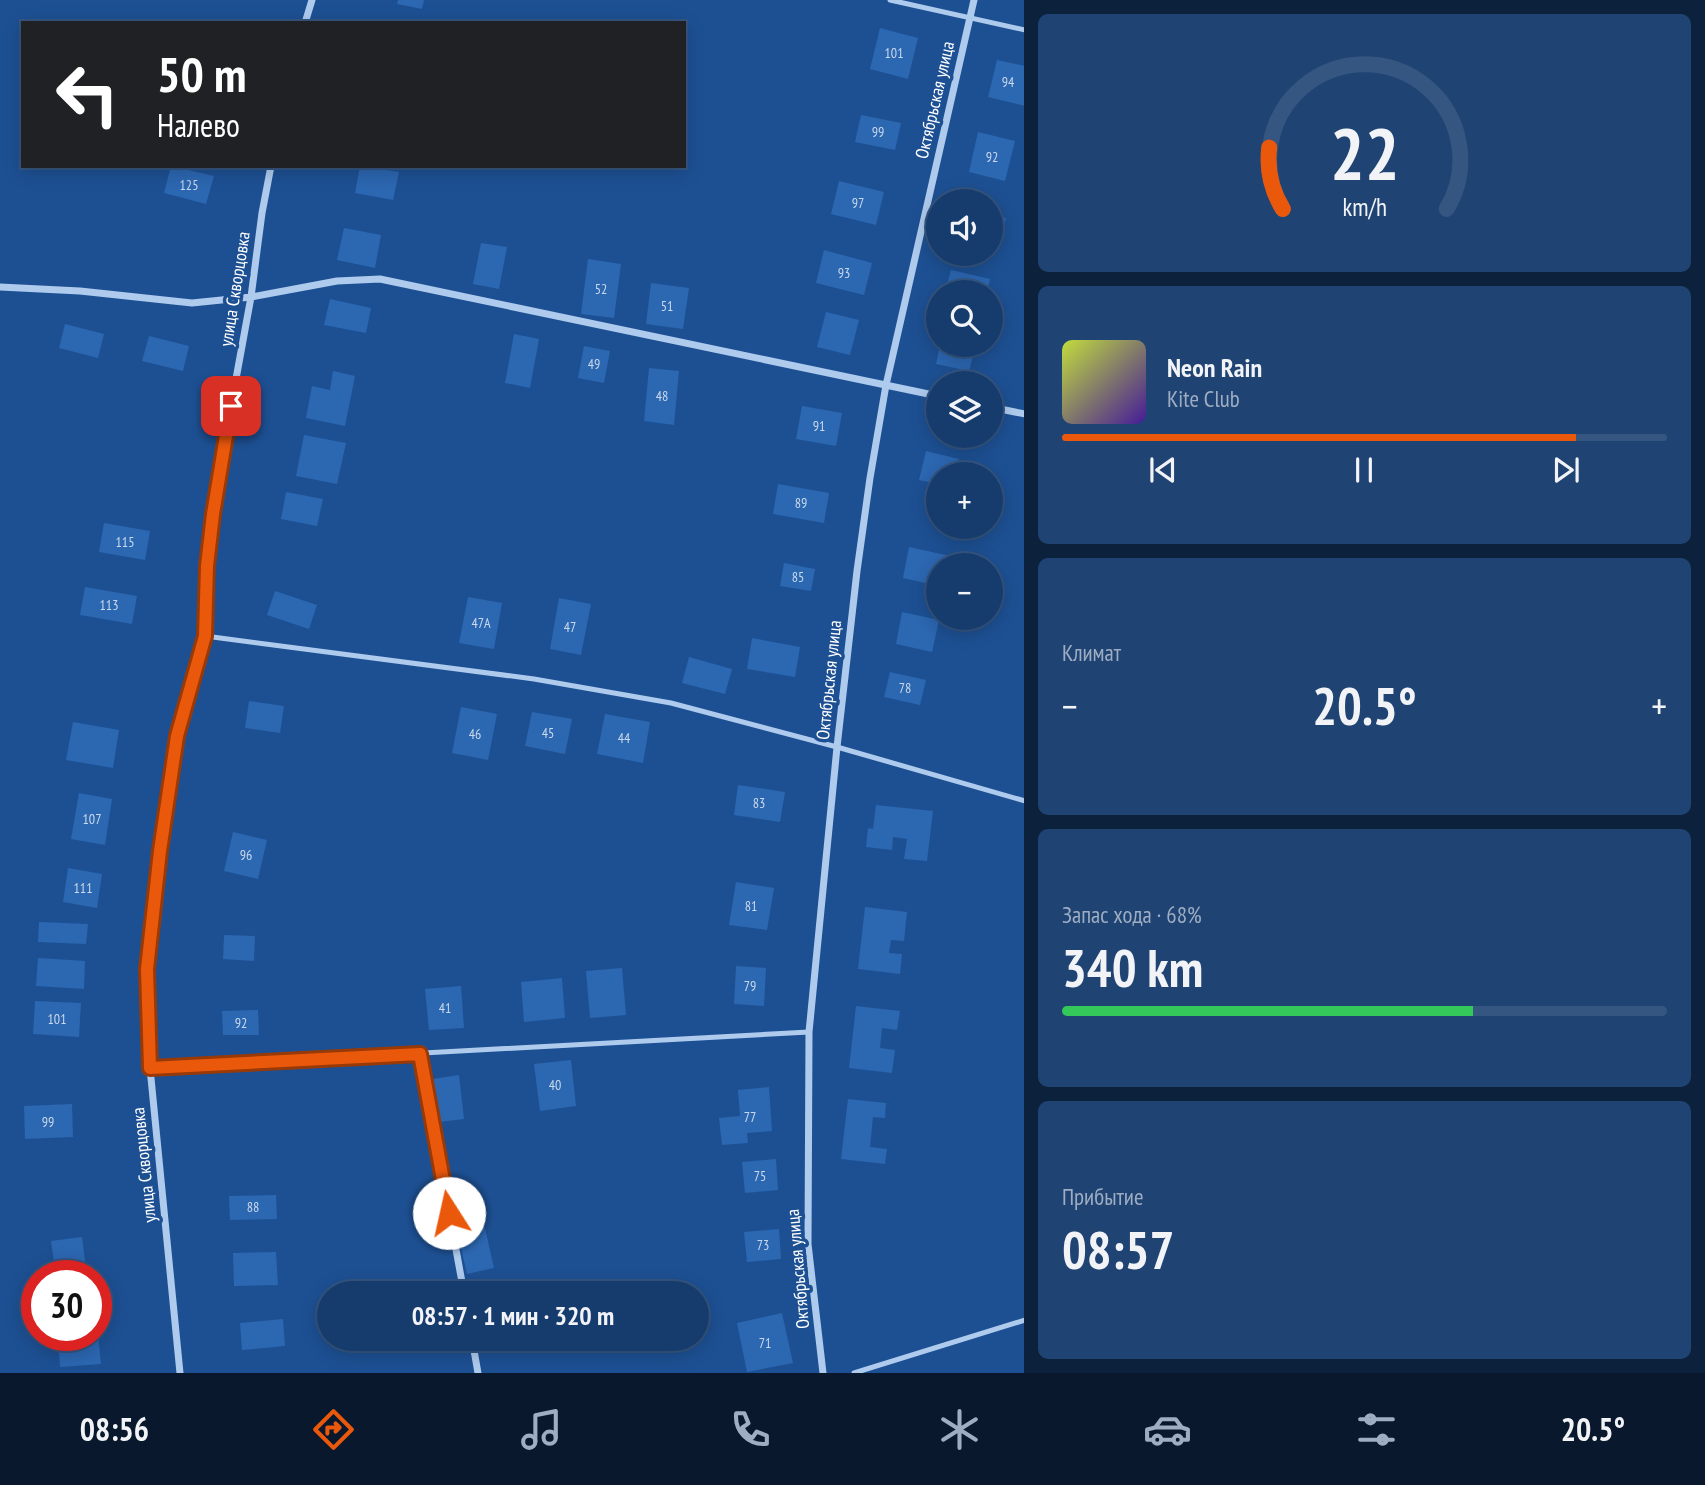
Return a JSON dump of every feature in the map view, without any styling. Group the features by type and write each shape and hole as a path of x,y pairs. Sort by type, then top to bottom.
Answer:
{"street":[{"path":"306,21 312,0"},
{"name":"Октябрьская улица","path":"824,1373 808,1244 809,1032 837,747 861,545 886,385 974,0"},
{"name":"улица Скворцовка","path":"180,1373 150,1068 147,969 160,851 177,736 205,636 207,566 216,488 251,297 271,168"},
{"path":"0,286 192,303 251,297 337,281 380,279 926,393"},
{"path":"1003,410 1024,414"},
{"path":"420,1054 462,1281"},
{"path":"474,1351 478,1373"}],"lane":[{"path":"890,0 1024,30"},
{"path":"205,636 534,679 671,703 1024,801"},
{"path":"150,1068 809,1032"},
{"path":"854,1373 1024,1320"}],"building":[{"path":"398,0 424,0 422,9 397,4"},
{"path":"880,28 918,38 908,79 870,69"},
{"path":"997,60 1024,66 1024,106 988,97"},
{"path":"861,115 901,123 895,150 855,142"},
{"path":"978,132 1015,141 1005,181 969,172"},
{"path":"170,168 214,176 206,204 164,193"},
{"path":"360,168 399,172 393,200 355,193"},
{"path":"839,181 884,192 876,225 831,214"},
{"path":"344,228 381,235 375,268 337,260"},
{"path":"481,243 507,247 499,289 473,284"},
{"path":"824,250 872,263 864,295 816,283"},
{"path":"588,259 621,264 614,318 581,314"},
{"path":"951,270 990,279 990,280 948,280"},
{"path":"651,283 689,288 683,329 646,324"},
{"path":"330,299 371,308 366,333 324,325"},
{"path":"826,312 859,320 850,355 817,347"},
{"path":"65,324 104,334 98,358 59,348"},
{"path":"514,334 539,339 530,388 505,383"},
{"path":"149,336 189,346 183,371 142,361"},
{"path":"584,346 610,351 604,383 578,378"},
{"path":"937,357 973,357 969,371 936,364"},
{"path":"649,368 679,371 674,425 644,421"},
{"path":"333,371 355,376 345,426 306,418 312,386 330,390"},
{"path":"802,406 842,413 836,446 796,439"},
{"path":"304,435 346,443 337,484 296,476"},
{"path":"926,451 959,459 958,462 926,462 926,481 919,480"},
{"path":"778,484 829,493 824,523 773,514"},
{"path":"286,492 323,499 317,526 281,519"},
{"path":"104,523 150,531 145,560 99,552"},
{"path":"909,547 936,553 926,553 926,583 903,578"},
{"path":"784,563 815,569 811,591 780,586"},
{"path":"85,587 137,596 132,624 80,615"},
{"path":"275,591 317,605 309,629 267,615"},
{"path":"468,597 502,603 494,649 459,643"},
{"path":"559,598 591,604 581,655 550,649"},
{"path":"902,612 926,617 926,630 937,630 932,652 896,644"},
{"path":"752,638 800,647 795,677 747,669"},
{"path":"689,657 732,669 725,694 682,683"},
{"path":"890,672 926,680 920,705 884,697"},
{"path":"249,701 284,706 280,733 245,728"},
{"path":"461,707 497,714 488,760 452,753"},
{"path":"532,712 572,719 565,754 525,746"},
{"path":"605,714 650,722 643,763 597,754"},
{"path":"73,722 119,730 113,768 66,760"},
{"path":"738,785 785,792 780,822 734,815"},
{"path":"79,793 112,799 105,845 71,839"},
{"path":"876,805 933,811 927,861 904,859 907,839 893,837 892,850 866,847 868,828 873,829"},
{"path":"233,832 267,840 258,879 224,871"},
{"path":"68,868 102,874 97,908 63,902"},
{"path":"736,882 774,888 767,930 729,925"},
{"path":"865,907 907,912 904,941 891,940 889,953 902,954 900,974 858,969"},
{"path":"39,922 88,924 86,944 38,942"},
{"path":"224,935 255,936 254,961 223,959"},
{"path":"38,958 85,961 84,989 36,986"},
{"path":"736,966 766,968 764,1006 734,1004"},
{"path":"622,968 626,1015 590,1018 586,971"},
{"path":"562,978 565,1018 524,1022 521,982"},
{"path":"461,986 464,1028 429,1030 425,989"},
{"path":"35,1001 81,1003 79,1037 33,1034"},
{"path":"856,1006 900,1011 897,1030 882,1028 880,1048 895,1050 892,1073 849,1068"},
{"path":"258,1010 259,1035 223,1035 222,1011"},
{"path":"571,1060 576,1106 540,1111 534,1064"},
{"path":"459,1075 464,1119 439,1122 433,1079"},
{"path":"769,1087 772,1131 747,1133 748,1143 722,1145 719,1118 740,1116 738,1090"},
{"path":"848,1099 886,1103 885,1118 873,1117 870,1147 887,1149 885,1164 841,1159"},
{"path":"72,1104 73,1137 25,1139 24,1106"},
{"path":"776,1159 778,1190 745,1193 742,1162"},
{"path":"276,1195 277,1219 230,1220 229,1196"},
{"path":"482,1215 494,1268 467,1274 455,1221"},
{"path":"779,1229 781,1259 747,1262 744,1232"},
{"path":"82,1237 85,1260 54,1260 51,1241"},
{"path":"276,1252 278,1285 234,1286 233,1253"},
{"path":"782,1313 793,1363 747,1372 737,1323"},
{"path":"283,1319 285,1346 242,1350 240,1323"},
{"path":"59,1351 100,1351 101,1364 60,1367"}],"route":[{"path":"231,406 216,488 207,566 205,636 177,736 160,851 147,969 150,1068 420,1054 449,1213"}]}
